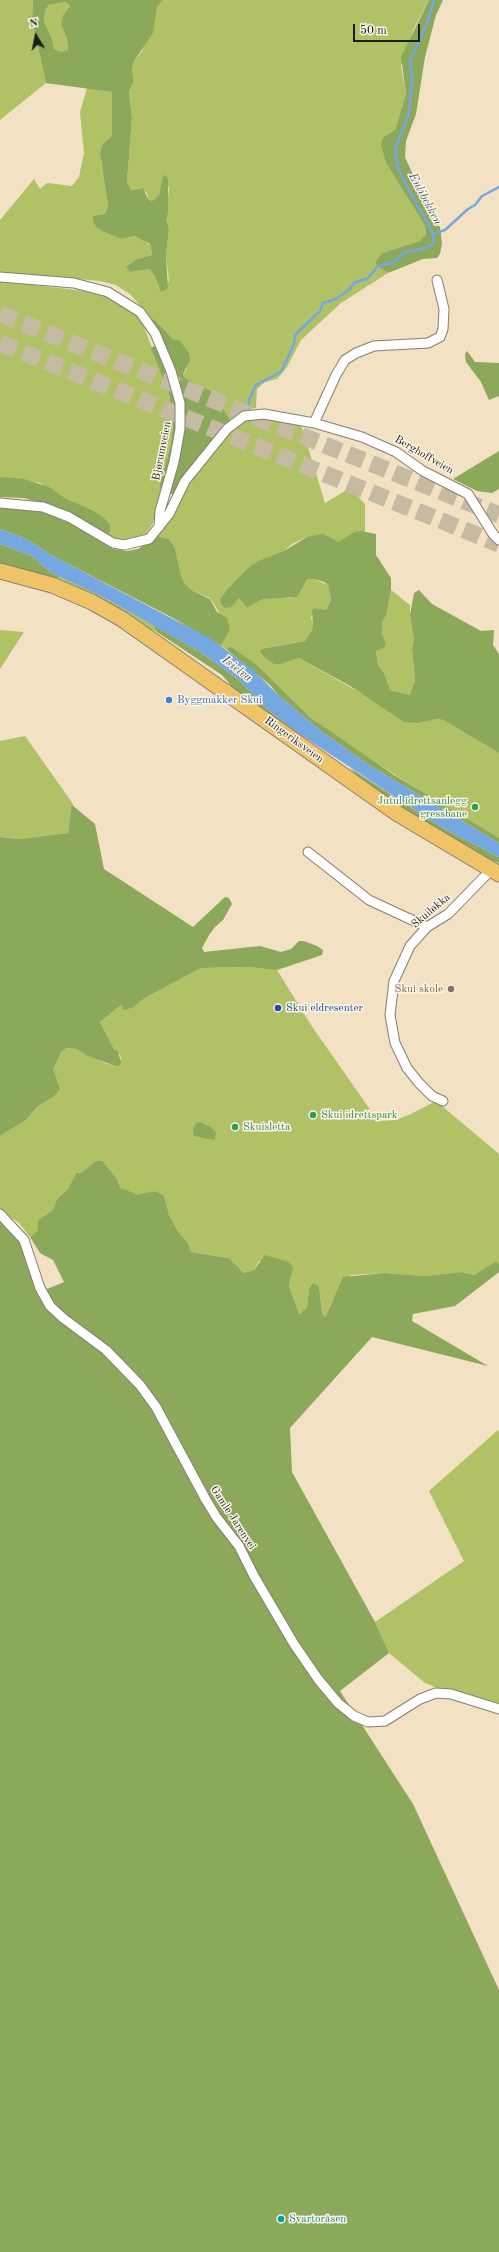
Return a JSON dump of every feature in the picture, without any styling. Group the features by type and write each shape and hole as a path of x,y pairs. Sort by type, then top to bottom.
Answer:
{"main road":[{"name":"Ringeriksveien","path":"0,571 52,585 92,602 122,619 398,814 495,872"}],"street":[{"name":"Bjørumveien","path":"0,277 74,283 108,292 140,312 155,333 171,371 180,403 180,429 174,462 160,511 159,526"},
{"path":"314,423 336,374 346,360 356,353 374,346 428,343 440,337 443,329 444,309 437,280"},
{"name":"Berghoffveien","path":"159,526 169,514 185,481 235,422 244,416 260,413 314,423 380,444 423,471 462,490 472,499 487,525 499,540"},
{"path":"0,502 43,507 69,517 113,544 124,545 149,539 159,526"},
{"path":"308,852 369,900 427,927"},
{"name":"Skuiløkka","path":"443,1101 432,1096 407,1068 395,1043 390,1015 394,981 403,958 410,946 427,927 448,914 495,872"},
{"name":"Gamle Jarenvei","path":"0,1214 24,1240 32,1259 40,1288 50,1306 63,1318 106,1350 140,1385 156,1407 206,1500 239,1546 254,1576 294,1644 318,1679 338,1703 354,1716 368,1722 385,1721 420,1699 436,1693 451,1694 499,1709"}],"green space":[{"path":"0,0 33,0 32,20 46,83 0,120"},
{"path":"33,0 163,0 157,7 153,33 134,61 132,70 134,82 129,91 132,118 127,182 131,190 143,188 148,199 152,201 159,195 163,176 165,175 168,179 168,213 166,219 169,229 166,255 168,288 161,292 155,276 149,269 130,272 126,267 137,259 152,255 150,244 135,236 122,239 109,234 97,228 93,221 93,216 105,214 108,206 100,153 103,144 112,136 112,92 46,83 32,20","holes":["66,2 70,6 63,15 61,24 67,39 68,50 62,52 54,49 52,39 44,21 45,11 49,5"]},
{"path":"163,0 429,0 414,28 401,66 406,94 395,130 383,137 386,163 425,226 426,234 421,241 382,253 375,262 377,266 388,273 341,303 301,340 287,367 277,379 265,382 257,389 256,408 244,410 230,420 219,401 210,390 185,378 183,375 187,368 173,339 156,321 151,318 130,294 116,285 100,281 0,272 0,220 34,179 40,189 47,183 72,186 79,177 84,153 80,112 87,88 112,92 112,137 101,161 108,206 105,214 93,216 97,228 122,239 135,236 150,245 152,255 137,259 127,267 130,272 149,269 155,276 161,291 169,281 166,255 169,229 166,219 169,188 163,176 159,195 152,201 148,199 147,193 140,188 131,190 127,182 132,118 129,91 134,82 132,70 134,61 142,51 157,7"},
{"path":"429,0 443,0 436,15 425,57 416,114 406,141 405,157 433,220 440,227 442,243 440,254 437,258 423,259 388,273 377,266 375,262 382,253 420,241 426,234 425,226 386,163 381,145 383,137 395,130 406,94 401,57"},
{"path":"66,2 70,6 63,15 61,24 67,39 68,51 62,52 54,49 52,39 44,21 45,11 49,5"},
{"path":"0,281 102,293 136,315 143,324 169,393 173,423 171,444 159,487 163,489 153,523 144,536 130,541 118,540 107,535 92,510 65,498 40,483 0,477"},
{"path":"151,318 156,321 173,339 180,341 189,353 190,360 183,374 185,378 210,390 219,401 230,420 175,494 170,494 159,487 171,444 173,423 169,393 151,348 161,342"},
{"path":"467,351 475,362 499,363 499,396 489,400 481,382 466,362 465,354"},
{"path":"253,417 301,424 325,503 350,488 365,504 365,532 354,532 338,542 307,537 292,544 284,551 251,565 220,599 221,604 239,598 247,608 263,599 278,597 291,598 307,579 314,579 328,585 331,600 326,610 315,608 311,618 314,629 305,641 261,649 260,652 263,656 281,664 299,658 413,723 437,719 443,720 499,753 499,838 439,803 341,740 311,718 256,664 230,646 227,650 221,646 230,630 210,598 193,591 185,584 156,536 168,522 190,481 236,425"},
{"path":"499,451 499,489 492,493 477,491 453,479"},
{"path":"0,477 24,479 49,487 65,498 92,510 103,517 110,525 110,531 107,535 59,509 24,498 0,497"},
{"path":"0,507 41,511 69,523 113,549 127,551 138,549 156,536 168,539 174,546 181,576 185,584 193,591 210,599 217,612 227,618 230,630 221,646 171,617 53,556 26,539 0,529"},
{"path":"361,531 376,534 376,555 391,578 391,590 387,613 382,623 382,634 386,643 384,648 376,651 378,665 384,673 390,690 410,695 415,680 412,648 414,640 410,615 414,593 419,590 432,604 481,631 494,630 493,645 499,654 499,753 443,720 437,719 417,723 404,722 350,686 299,658 281,664 274,664 263,656 260,652 261,649 305,641 313,629 312,610 315,608 326,610 331,600 328,585 324,582 314,579 307,579 297,597 263,599 247,608 239,598 231,607 225,608 221,604 220,599 251,565 284,551 307,537 323,534 338,542 354,532"},
{"path":"0,544 32,556 50,572 59,576 55,581 0,565"},
{"path":"59,576 107,599 153,625 157,632 55,581"},
{"path":"391,590 410,605 414,640 412,648 415,680 410,695 390,690 384,673 378,665 376,651 383,648 386,643 382,634 382,623 387,613"},
{"path":"153,625 200,652 239,680 266,708 292,729 240,696 222,675 157,632"},
{"path":"0,630 24,632 0,669"},
{"path":"230,646 256,664 311,718 394,775 499,838 499,843 369,765 322,732 278,695 270,685 227,650"},
{"path":"25,736 73,804 68,833 19,839 0,837 0,741"},
{"path":"350,768 441,827 499,857 499,863 471,851 409,814 359,778"},
{"path":"72,805 95,824 104,869 193,927 225,897 229,898 232,904 223,920 209,935 202,948 204,952 260,946 281,952 291,949 299,941 304,941 323,950 322,955 277,970 248,967 201,968 145,998 134,1007 124,1010 121,1005 100,1022 114,1049 118,1051 121,1063 118,1067 88,1056 77,1049 67,1048 61,1052 53,1069 60,1089 53,1097 37,1107 26,1120 0,1136 0,837 19,839 68,833"},
{"path":"248,967 277,970 311,1025 378,1121 395,1120 411,1114 436,1101 499,1154 499,1264 495,1263 474,1275 462,1272 425,1276 384,1273 351,1275 332,1301 325,1319 322,1312 319,1286 309,1289 307,1308 299,1314 289,1286 291,1278 289,1262 259,1261 254,1270 244,1273 229,1258 191,1252 188,1243 179,1233 169,1215 164,1195 155,1191 137,1196 120,1187 117,1179 96,1161 81,1173 76,1173 68,1189 57,1199 53,1210 38,1220 38,1230 30,1237 18,1222 0,1211 0,1136 26,1120 37,1107 53,1097 55,1079 53,1069 55,1061 61,1052 67,1048 77,1049 105,1063 118,1067 121,1058 118,1051 114,1049 100,1022 121,1005 134,1007 145,998 201,968"},
{"path":"200,1122 211,1127 216,1133 214,1140 194,1136 193,1130 196,1123"},
{"path":"96,1161 102,1161 117,1179 120,1187 137,1195 155,1191 164,1195 169,1215 179,1233 188,1243 191,1252 229,1258 244,1273 254,1270 265,1255 289,1262 293,1268 289,1286 299,1314 307,1308 309,1289 313,1283 319,1286 322,1312 325,1318 343,1277 384,1273 425,1276 462,1272 474,1275 495,1262 499,1264 499,1272 455,1306 413,1314 412,1321 488,1366 372,1337 290,1428 292,1472 375,1622 389,1653 340,1691 413,1804 499,1990 499,2252 0,2252 0,1221 22,1245 29,1267 47,1289 64,1282 53,1260 40,1253 30,1237 38,1230 38,1220 53,1210 57,1199 68,1189 76,1173 81,1173"},
{"path":"498,1430 499,1713 425,1683 389,1653 375,1622 464,1561 429,1491"}],"water":[{"name":"Isielva","path":"0,529 26,539 53,556 211,639 253,670 278,695 322,732 369,765 499,843 499,857 441,827 292,729 266,708 239,680 200,652 107,599 50,572 32,556 0,544"}],"waterway":[{"name":"Enlibekken","path":"249,410 249,400 256,385 281,372 294,344 295,335 320,311 323,303 336,299 349,290 354,283 368,278 378,266 395,262 405,252 427,248 434,243 433,234 398,169 395,149 409,114 412,80 410,61 427,23 434,0"},
{"path":"433,234 445,230 468,209 475,205 482,196 499,187"}],"tunnel":[{"path":"0,314 499,515"},
{"path":"0,343 499,544"}],"place":[{"name":"Byggmakker Skui","path":"169,700"},
{"name":"Jutul idrettsanlegg gressbane","path":"475,807"},
{"name":"Skui skole","path":"451,989"},
{"name":"Skui eldresenter","path":"278,1008"},
{"name":"Skui idrettspark","path":"313,1115"},
{"name":"Skuisletta","path":"235,1127"},
{"name":"Svartoråsen","path":"281,2219"}]}
